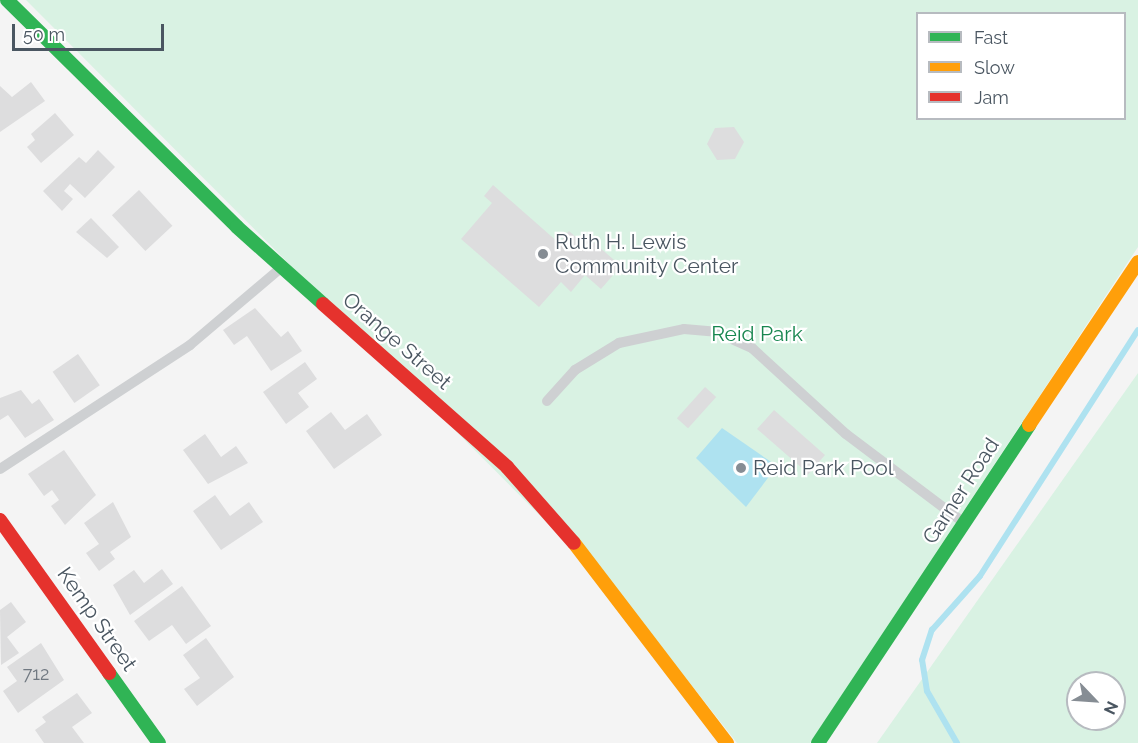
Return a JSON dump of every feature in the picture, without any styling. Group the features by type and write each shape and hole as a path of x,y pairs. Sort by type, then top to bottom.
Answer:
{"street":[{"name":"Orange Street","path":"7,0 282,267 507,467 561,526 727,743"},
{"name":"Garner Road","path":"818,743 1138,262"},
{"name":"Kemp Street","path":"0,520 159,743"}],"lane":[{"path":"0,469 190,345 282,267"},
{"path":"547,401 575,370 619,344 684,329 716,332 752,348 846,434 965,524"}],"green space":[{"name":"Reid Park","path":"26,0 1138,0 1138,247 810,743 737,743 627,603"},
{"path":"1138,373 1138,743 877,743"}],"water":[{"name":"Reid Park Pool","path":"722,428 777,466 746,507 696,458"}],"building":[{"path":"31,82 45,101 0,132 0,86 12,97"},
{"path":"55,113 74,135 41,163 27,147 35,140 31,134"},
{"path":"734,127 744,142 735,159 717,160 707,144 715,128"},
{"path":"98,150 115,167 85,198 70,184 64,191 73,199 62,211 43,191 79,157 86,163"},
{"name":"Ruth H. Lewis Community Center","path":"493,185 559,243 569,231 578,239 583,233 621,266 601,289 585,275 571,292 561,282 539,307 461,239 492,203 484,196"},
{"path":"139,190 172,226 145,251 112,215"},
{"path":"91,218 119,247 107,258 76,232"},
{"path":"255,308 281,337 288,331 302,351 271,371 247,336 234,345 223,330"},
{"path":"78,354 100,385 74,403 53,372"},
{"path":"305,362 317,379 298,393 309,407 286,424 263,392"},
{"path":"705,387 716,397 688,428 677,418"},
{"path":"21,390 32,404 39,399 54,420 25,438 8,415 0,420 0,398"},
{"path":"774,410 825,455 805,478 803,469 757,429"},
{"path":"331,412 345,430 367,414 382,435 334,469 306,431"},
{"path":"205,434 221,457 236,446 248,463 208,484 183,450"},
{"path":"64,450 96,495 65,525 51,506 59,500 52,490 44,496 28,474"},
{"path":"215,495 230,516 249,502 263,522 221,550 193,511"},
{"path":"113,502 131,537 110,552 115,559 99,571 86,553 99,544 84,523"},
{"path":"162,569 173,584 130,615 113,585 134,570 144,583"},
{"path":"182,586 211,626 186,644 172,625 149,641 134,621"},
{"path":"11,602 26,622 7,637 19,653 1,665 0,610"},
{"path":"206,638 234,677 197,706 184,689 200,678 183,655"},
{"path":"41,643 64,680 18,713 3,691 17,681 7,667"},
{"path":"77,693 92,713 72,727 84,743 44,743 35,730 46,722 42,717"}],"waterway":[{"path":"957,743 927,691 922,660 932,630 980,576 1138,330"}],"traffic: fast":[{"path":"7,0 237,227 323,304"},
{"path":"818,743 1029,425"},
{"path":"109,673 159,743"}],"traffic: slow":[{"path":"1029,425 1138,262"},
{"path":"574,543 727,743"}],"traffic: jam":[{"path":"323,304 507,467 574,543"},
{"path":"0,520 109,673"}],"place":[{"name":"Ruth H. Lewis Community Center","path":"543,254"},
{"name":"Reid Park Pool","path":"741,468"}]}
